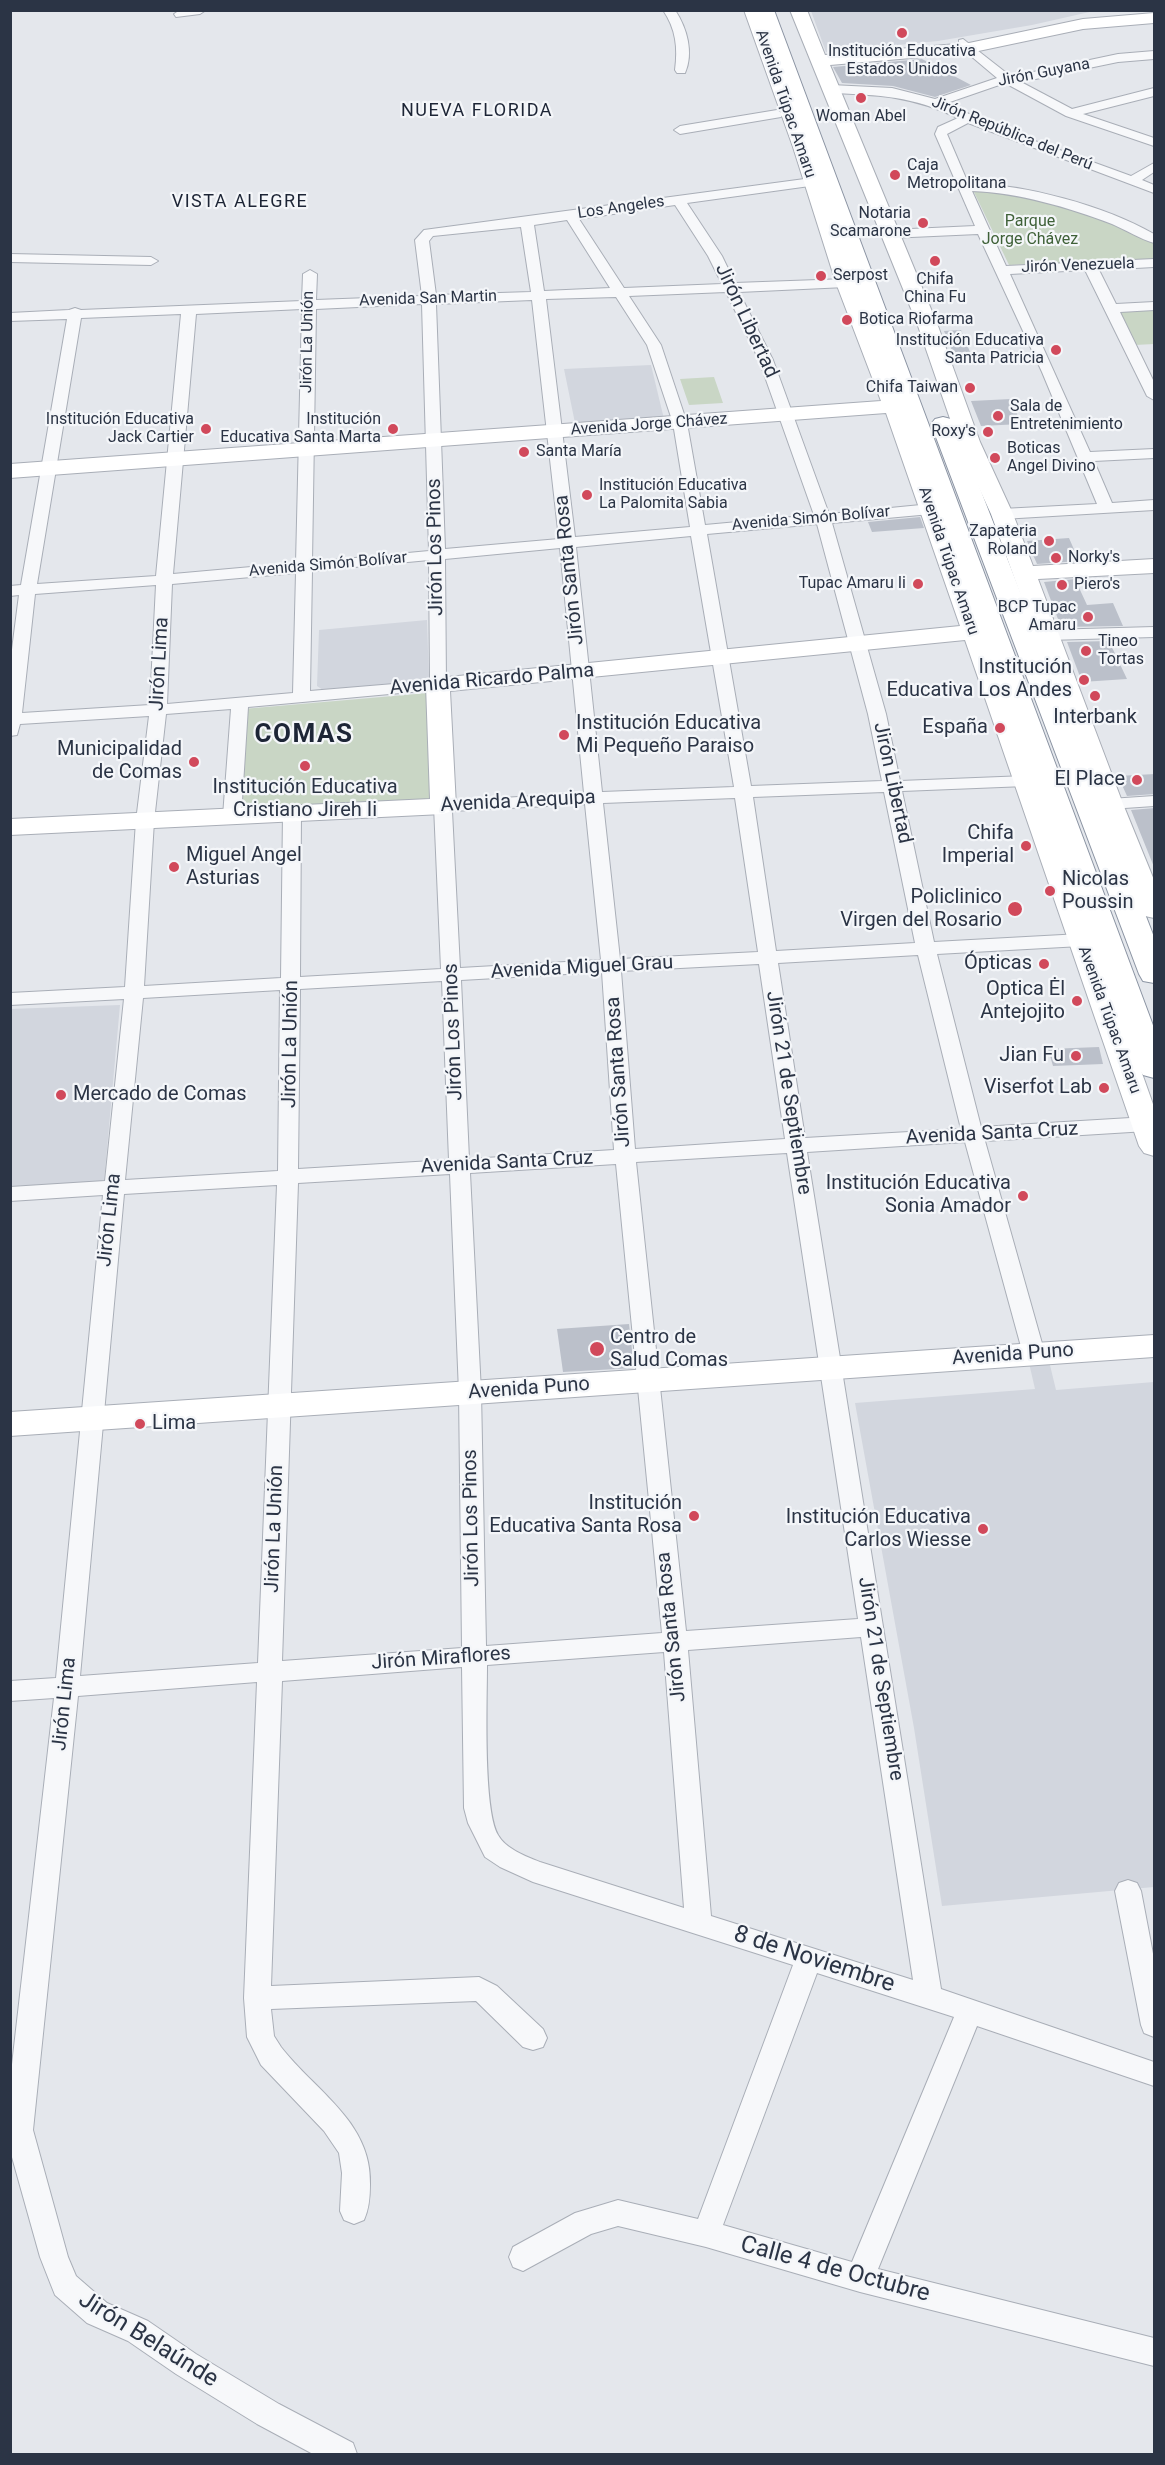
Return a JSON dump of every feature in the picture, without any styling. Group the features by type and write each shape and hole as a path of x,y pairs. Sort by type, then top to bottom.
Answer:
{"highway":[{"name":"Avenida Túpac Amaru","path":"765,10 1155,1068"},
{"name":"Avenida Túpac Amaru","path":"784,10 1155,974"},
{"path":"1130,852 1133,879 1155,946"}],"main road":[{"name":"Avenida Túpac Amaru","path":"752,10 802,147 846,283 865,327 931,509 1151,1135"},
{"path":"798,10 928,326 969,442 1002,514 1110,804 1155,910"},
{"path":"966,45 1081,16 1149,10"},
{"path":"819,58 966,45 1083,24 1155,18"},
{"name":"Avenida Jorge Chávez","path":"10,471 892,406"},
{"path":"1025,573 1155,566"},
{"name":"Avenida Ricardo Palma","path":"438,685 974,632"},
{"name":"Jirón Los Pinos","path":"438,685 443,806"},
{"name":"Avenida Arequipa","path":"10,827 443,806"},
{"name":"Avenida Puno","path":"10,1424 1155,1346"}],"street":[{"path":"180,14 200,10"},
{"path":"669,10 680,32 683,46 681,70"},
{"path":"966,45 1006,79 1070,113 1155,142"},
{"name":"Jirón Guyana","path":"936,103 1006,79 1019,79 1118,58 1155,55"},
{"name":"Jirón República del Perú","path":"831,89 892,92 936,103 1018,141 1155,189"},
{"path":"1070,113 1155,92"},
{"path":"680,130 777,114"},
{"path":"967,119 950,125 942,130 941,134 1106,507"},
{"path":"1132,181 1155,167"},
{"name":"Los Angeles","path":"429,233 526,222 812,182"},
{"path":"963,187 993,187 1046,198 1123,224 1155,239"},
{"name":"Jirón Libertad","path":"679,201 732,287 766,360 823,518 877,714 926,949 973,1135 1034,1354"},
{"name":"Jirón 21 de Septiembre","path":"570,215 654,345 680,423 722,658 929,1997"},
{"name":"Jirón Santa Rosa","path":"526,222 556,432 611,966 625,1156 646,1381 675,1642 698,1923"},
{"path":"889,234 983,230"},
{"name":"Jirón Los Pinos","path":"429,233 422,240 429,298 437,554 438,685"},
{"path":"10,258 151,261"},
{"name":"Jirón Venezuela","path":"1002,270 1155,263"},
{"path":"1090,266 1155,396"},
{"name":"Jirón La Unión","path":"301,697 310,274"},
{"name":"Avenida San Martin","path":"10,317 75,312 846,283"},
{"path":"1111,308 1155,306"},
{"name":"Jirón Lima","path":"15,2130 67,1687 91,1419 134,993 145,821 158,710 164,580 177,459 189,308"},
{"path":"11,723 28,589 75,312"},
{"path":"1085,457 1155,453"},
{"path":"1002,514 1155,505"},
{"name":"Avenida Simón Bolívar","path":"10,591 164,580 931,509"},
{"path":"1048,635 1155,632"},
{"name":"Avenida Ricardo Palma","path":"11,723 438,685"},
{"path":"232,816 240,703"},
{"name":"Avenida Arequipa","path":"443,806 743,791 1026,781"},
{"path":"1110,804 1155,801"},
{"name":"Jirón Los Pinos","path":"443,806 470,1392 477,1808 483,1834"},
{"name":"Jirón La Unión","path":"292,813 292,984 288,1177 257,1998 262,2039 276,2064 300,2091 339,2128 353,2152 356,2179 354,2211"},
{"name":"Avenida Miguel Grau","path":"10,999 1081,940"},
{"name":"Avenida Santa Cruz","path":"10,1194 973,1135 1151,1135"},
{"name":"Jirón Miraflores","path":"10,1691 872,1627"},
{"name":"8 de Noviembre","path":"483,1834 498,1855 533,1871 929,1997 1155,2074"},
{"path":"1128,1891 1155,2025"},
{"path":"706,2234 809,1959"},
{"path":"257,1998 479,1989 488,1994 533,2038"},
{"path":"860,2278 970,2011"},
{"name":"Jirón Belaúnde","path":"15,2130 54,2257 65,2285 78,2298 97,2313 138,2331 186,2364 268,2414 342,2454"},
{"name":"Calle 4 de Octubre","path":"523,2257 585,2222 618,2213 706,2234 860,2278 1155,2352"}],"shaded area":[{"name":"Institución Educativa Estados Unidos","path":"811,10 1094,11 1032,25 938,41 826,52"},
{"path":"651,365 664,419 575,423 564,369"},
{"path":"427,620 429,681 326,692 317,686 319,630"},
{"name":"Mercado de Comas","path":"120,1005 104,1182 11,1186 10,1009"},
{"path":"1049,1361 1056,1390 1154,1382 1154,1887 942,1906 914,1728 855,1403 1035,1389 1029,1363"}],"green space":[{"name":"Parque Jorge Chávez","path":"973,190 1015,193 1092,216 1129,230 1154,244 1154,260 1009,265"},
{"path":"1154,308 1154,344 1135,345 1118,310"},
{"path":"714,377 723,403 689,405 680,379"},
{"path":"428,693 430,801 235,812 243,709"}],"building":[{"path":"922,59 971,85 935,97 893,86 842,83 833,67"},
{"path":"961,330 970,352 953,353 944,331"},
{"name":"Sala de Entretenimiento","path":"1011,399 1021,424 981,426 971,401"},
{"path":"920,517 924,528 872,532 868,522"},
{"path":"1069,538 1079,561 1037,564 1027,541"},
{"name":"BCP Tupac Amaru","path":"1075,579 1087,605 1113,603 1123,626 1061,627 1044,582"},
{"path":"1109,641 1127,679 1082,682 1067,642"},
{"path":"1155,774 1155,794 1127,796 1118,776"},
{"path":"1155,808 1155,867 1154,867 1131,810"},
{"name":"Jian Fu","path":"1099,1047 1103,1064 1053,1066 1048,1049"},
{"name":"Centro de Salud Comas","path":"629,1324 634,1368 563,1372 557,1329"}],"place":[{"name":"Institución Educativa Estados Unidos","path":"902,33"},
{"name":"Woman Abel","path":"861,98"},
{"name":"Caja Metropolitana","path":"895,175"},
{"name":"Notaria Scamarone","path":"923,223"},
{"name":"Chifa China Fu","path":"935,261"},
{"name":"Serpost","path":"821,276"},
{"name":"Botica Riofarma","path":"847,320"},
{"name":"Institución Educativa Santa Patricia","path":"1056,350"},
{"name":"Chifa Taiwan","path":"970,388"},
{"name":"Sala de Entretenimiento","path":"998,416"},
{"name":"Institución Educativa Jack Cartier","path":"206,429"},
{"name":"Institución Educativa Santa Marta","path":"393,429"},
{"name":"Roxy's","path":"988,432"},
{"name":"Santa María","path":"524,452"},
{"name":"Boticas Angel Divino","path":"995,458"},
{"name":"Institución Educativa La Palomita Sabia","path":"587,495"},
{"name":"Zapateria Roland","path":"1049,541"},
{"name":"Norky's","path":"1056,558"},
{"name":"Tupac Amaru Ii","path":"918,584"},
{"name":"Piero's","path":"1062,585"},
{"name":"BCP Tupac Amaru","path":"1088,617"},
{"name":"Tineo Tortas","path":"1086,651"},
{"name":"Institución Educativa Los Andes","path":"1084,680"},
{"name":"Interbank","path":"1095,696"},
{"name":"España","path":"1000,728"},
{"name":"Institución Educativa Mi Pequeño Paraiso","path":"564,735"},
{"name":"Municipalidad de Comas","path":"194,762"},
{"name":"Institución Educativa Cristiano Jireh Ii","path":"305,766"},
{"name":"El Place","path":"1137,780"},
{"name":"Chifa Imperial","path":"1026,846"},
{"name":"Miguel Angel Asturias","path":"174,867"},
{"name":"Nicolas Poussin","path":"1050,891"},
{"name":"Policlinico Virgen del Rosario","path":"1015,909"},
{"name":"Ópticas","path":"1044,964"},
{"name":"Optica Ėl Antejojito","path":"1077,1001"},
{"name":"Jian Fu","path":"1076,1056"},
{"name":"Viserfot Lab","path":"1104,1088"},
{"name":"Mercado de Comas","path":"61,1095"},
{"name":"Institución Educativa Sonia Amador","path":"1023,1196"},
{"name":"Centro de Salud Comas","path":"597,1349"},
{"name":"Lima","path":"140,1424"},
{"name":"Institución Educativa Santa Rosa","path":"694,1516"},
{"name":"Institución Educativa Carlos Wiesse","path":"983,1529"}],"district":[{"name":"NUEVA FLORIDA","path":"477,111"},
{"name":"VISTA ALEGRE","path":"240,202"},
{"name":"COMAS","path":"304,735"}]}
